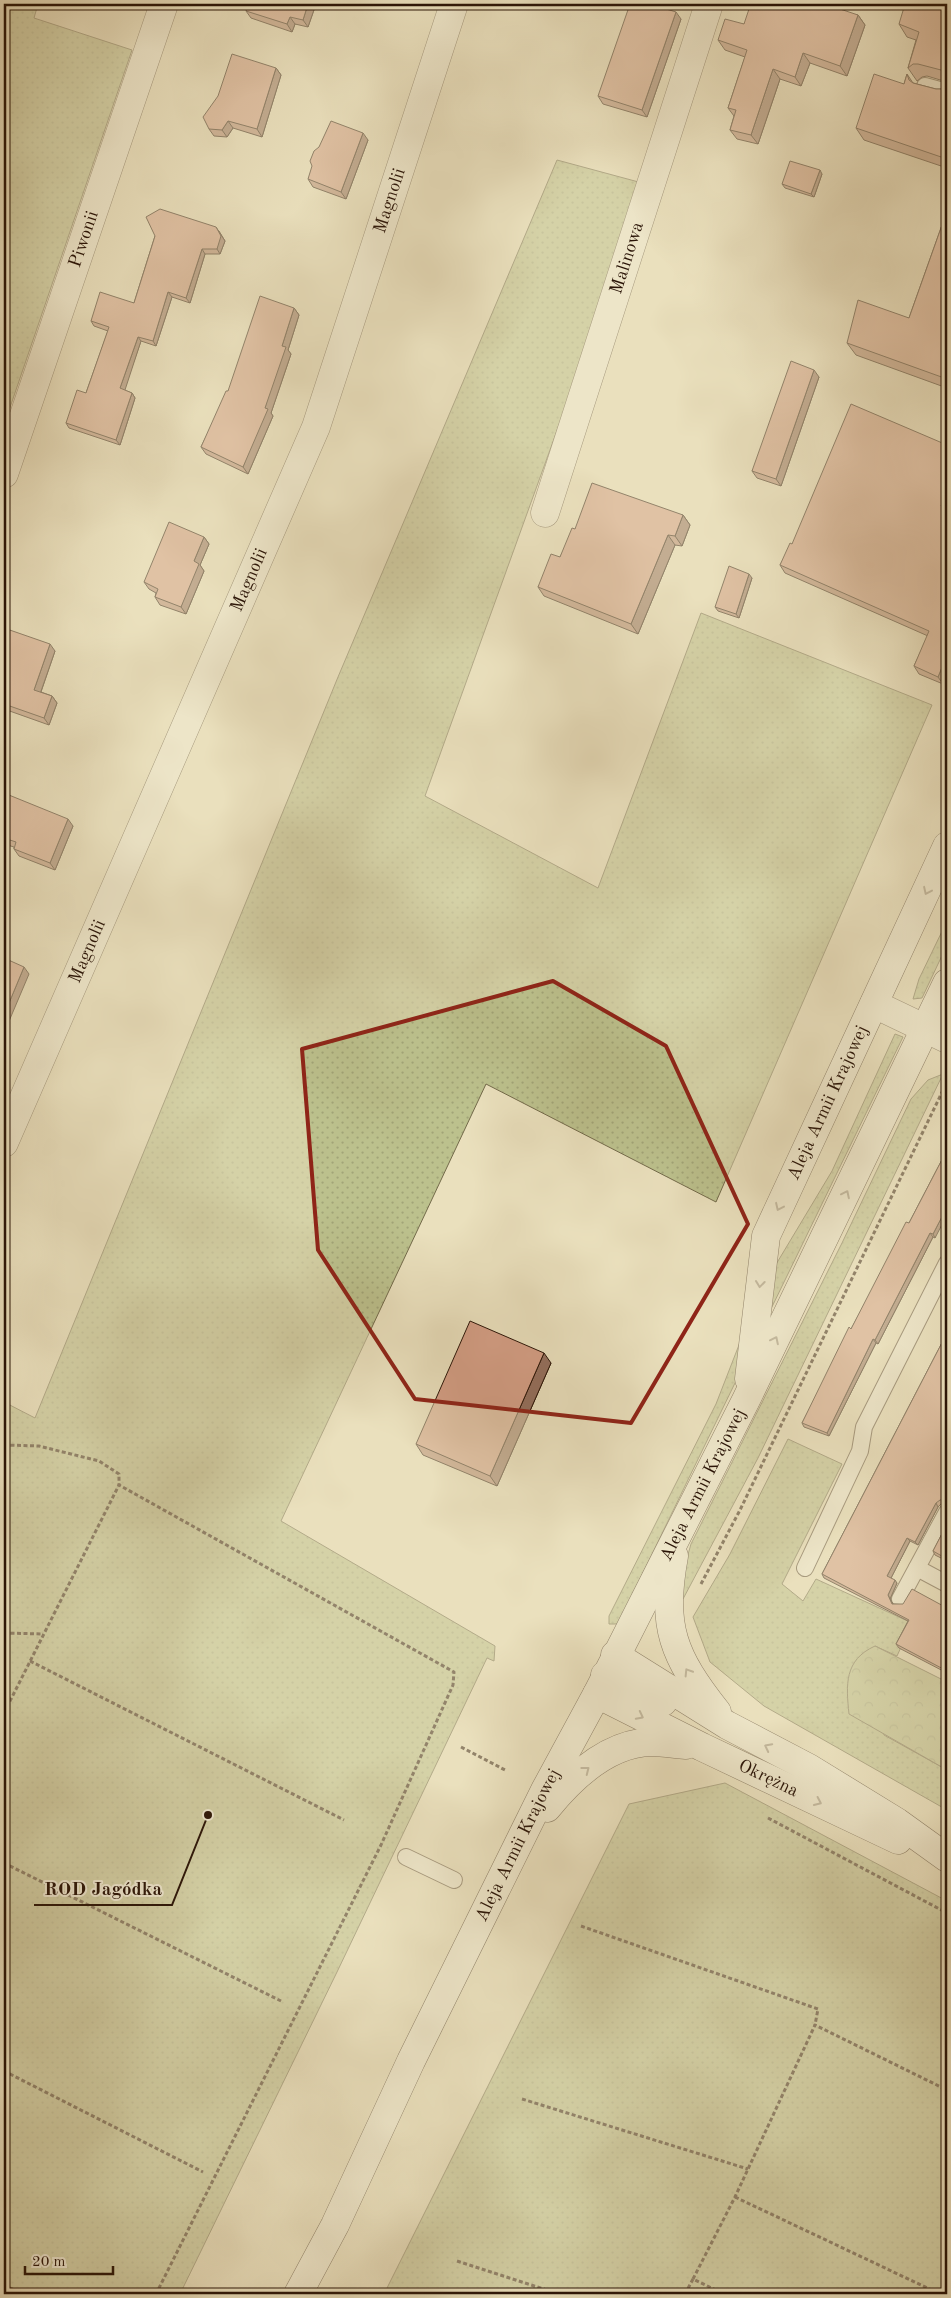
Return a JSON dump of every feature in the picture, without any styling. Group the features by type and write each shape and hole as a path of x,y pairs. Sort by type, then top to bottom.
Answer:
{"street":[{"name":"Piwonii","path":"4,474 164,4"},
{"name":"Magnolii","path":"4,1142 316,427 454,4"},
{"name":"Malinowa","path":"546,513 709,4"},
{"name":"Aleja Armii Krajowej","path":"746,1400 766,1236 947,846"},
{"name":"Aleja Armii Krajowej","path":"298,2294 335,2225 411,2061 518,1844 937,1033 947,983"},
{"path":"874,1004 937,1033"},
{"path":"679,1530 669,1584 671,1630 684,1667 727,1725"},
{"name":"Okrężna","path":"606,1675 669,1704 727,1725 809,1768 897,1822 946,1857"},
{"name":"Okrężna","path":"606,1675 702,1747 889,1836 946,1857"},
{"path":"518,1844 566,1786 601,1758 614,1751 650,1742 702,1747"}],"lane":[{"path":"925,86 947,92"},
{"path":"805,1568 860,1451 864,1427 947,1263"},
{"path":"900,1599 947,1512"},
{"path":"917,1568 947,1584"},
{"path":"406,1857 454,1880"}],"path":[{"path":"697,1592 740,1510 947,1082"},
{"path":"4,1445 39,1446 99,1461 119,1474 119,1485 4,1713"},
{"path":"119,1485 454,1672 453,1685 381,1845 156,2294"},
{"path":"4,1633 43,1634"},
{"path":"30,1661 344,1820"},
{"path":"461,1747 507,1771"},
{"path":"768,1818 947,1913"},
{"path":"4,1863 283,2002"},
{"path":"581,1926 818,2009 815,2025 735,2197 685,2294"},
{"path":"815,2025 947,2090"},
{"path":"4,2071 203,2172"},
{"path":"522,2099 748,2169"},
{"path":"735,2197 940,2294"},
{"path":"456,2262 559,2294"},
{"path":"693,2278 724,2294"},
{"path":"4,2285 22,2294"}],"highlighted area":[{"path":"553,981 666,1046 748,1224 631,1423 415,1399 318,1250 302,1049"}],"green space":[{"path":"4,4 38,4 34,18 132,50 4,425"},
{"path":"557,160 646,184 425,796 598,888 701,613 932,705 716,1202 486,1084 281,1521 495,1646 494,1661 487,1658 180,2294 4,2294 4,1402 35,1418 338,677"},
{"path":"947,921 947,945 922,998 913,999 919,979"},
{"path":"895,1034 903,1037 618,1624 609,1624 609,1616 716,1404 760,1291 832,1171"},
{"path":"943,1074 758,1458 683,1599 681,1579 691,1544 842,1243 911,1099 928,1080"},
{"path":"788,1439 842,1464 782,1584 803,1601 816,1579 912,1623 897,1656 875,1646 884,1735 947,1770 947,1810 764,1706 710,1662 693,1617 730,1554"},
{"path":"875,1646 947,1682 947,1770 849,1714 847,1693 852,1666 857,1658"},
{"path":"725,1783 947,1901 947,2294 384,2294 629,1804"}],"building":[{"path":"248,4 308,4 303,20 290,17 287,24 246,11"},
{"path":"630,4 650,4 676,12 642,110 598,96"},
{"path":"762,4 825,4 858,15 840,66 803,53 795,77 773,69 751,135 730,130 736,110 728,108 747,50 718,40 725,19 744,24 750,6 760,8"},
{"path":"905,4 947,4 947,76 941,70 918,64 913,64 908,68 919,32 899,24"},
{"path":"232,54 276,68 257,129 228,121 222,130 209,129 203,117 218,96"},
{"path":"874,74 904,84 907,74 909,80 913,83 936,89 941,89 947,83 947,159 856,128"},
{"path":"331,121 363,133 341,192 308,179 312,166 310,161"},
{"path":"790,161 820,170 811,194 782,184"},
{"path":"160,209 216,227 221,236 217,249 202,249 186,298 168,292 153,341 138,337 120,388 132,393 116,440 66,423 77,390 86,393 109,327 91,321 100,292 134,303 155,236 146,217"},
{"path":"947,211 947,379 847,343 858,300 909,318"},
{"path":"260,296 294,308 282,346 286,347 265,408 268,409 243,467 201,447 226,391 228,391"},
{"path":"791,361 814,370 776,479 752,471"},
{"path":"851,404 947,445 947,491 941,506 947,509 947,655 938,677 914,666 929,631 780,565 790,543 792,544"},
{"path":"592,483 683,515 675,536 668,535 631,624 538,587 551,554 560,557 572,528 575,529"},
{"path":"169,522 204,537 194,561 199,564 181,607 155,597 158,589 144,582"},
{"path":"729,566 749,574 736,614 715,607"},
{"path":"4,628 50,644 34,690 52,696 44,718 4,704"},
{"path":"4,793 68,819 50,863 14,849 16,842 4,838"},
{"path":"4,958 24,967 4,1015"},
{"path":"947,1150 947,1207 933,1234 930,1233 875,1340 873,1339 827,1433 802,1423 849,1327 851,1329 906,1222 909,1223"},
{"path":"470,1321 544,1353 490,1476 416,1444"},
{"path":"947,1333 947,1499 936,1503 915,1542 907,1538 887,1576 895,1580 888,1595 892,1604 903,1604 912,1589 947,1608 947,1671 896,1644 909,1620 822,1574"},
{"path":"947,1524 947,1559 933,1551"}],"place":[{"name":"ROD Jagódka","path":"208,1815"}]}
